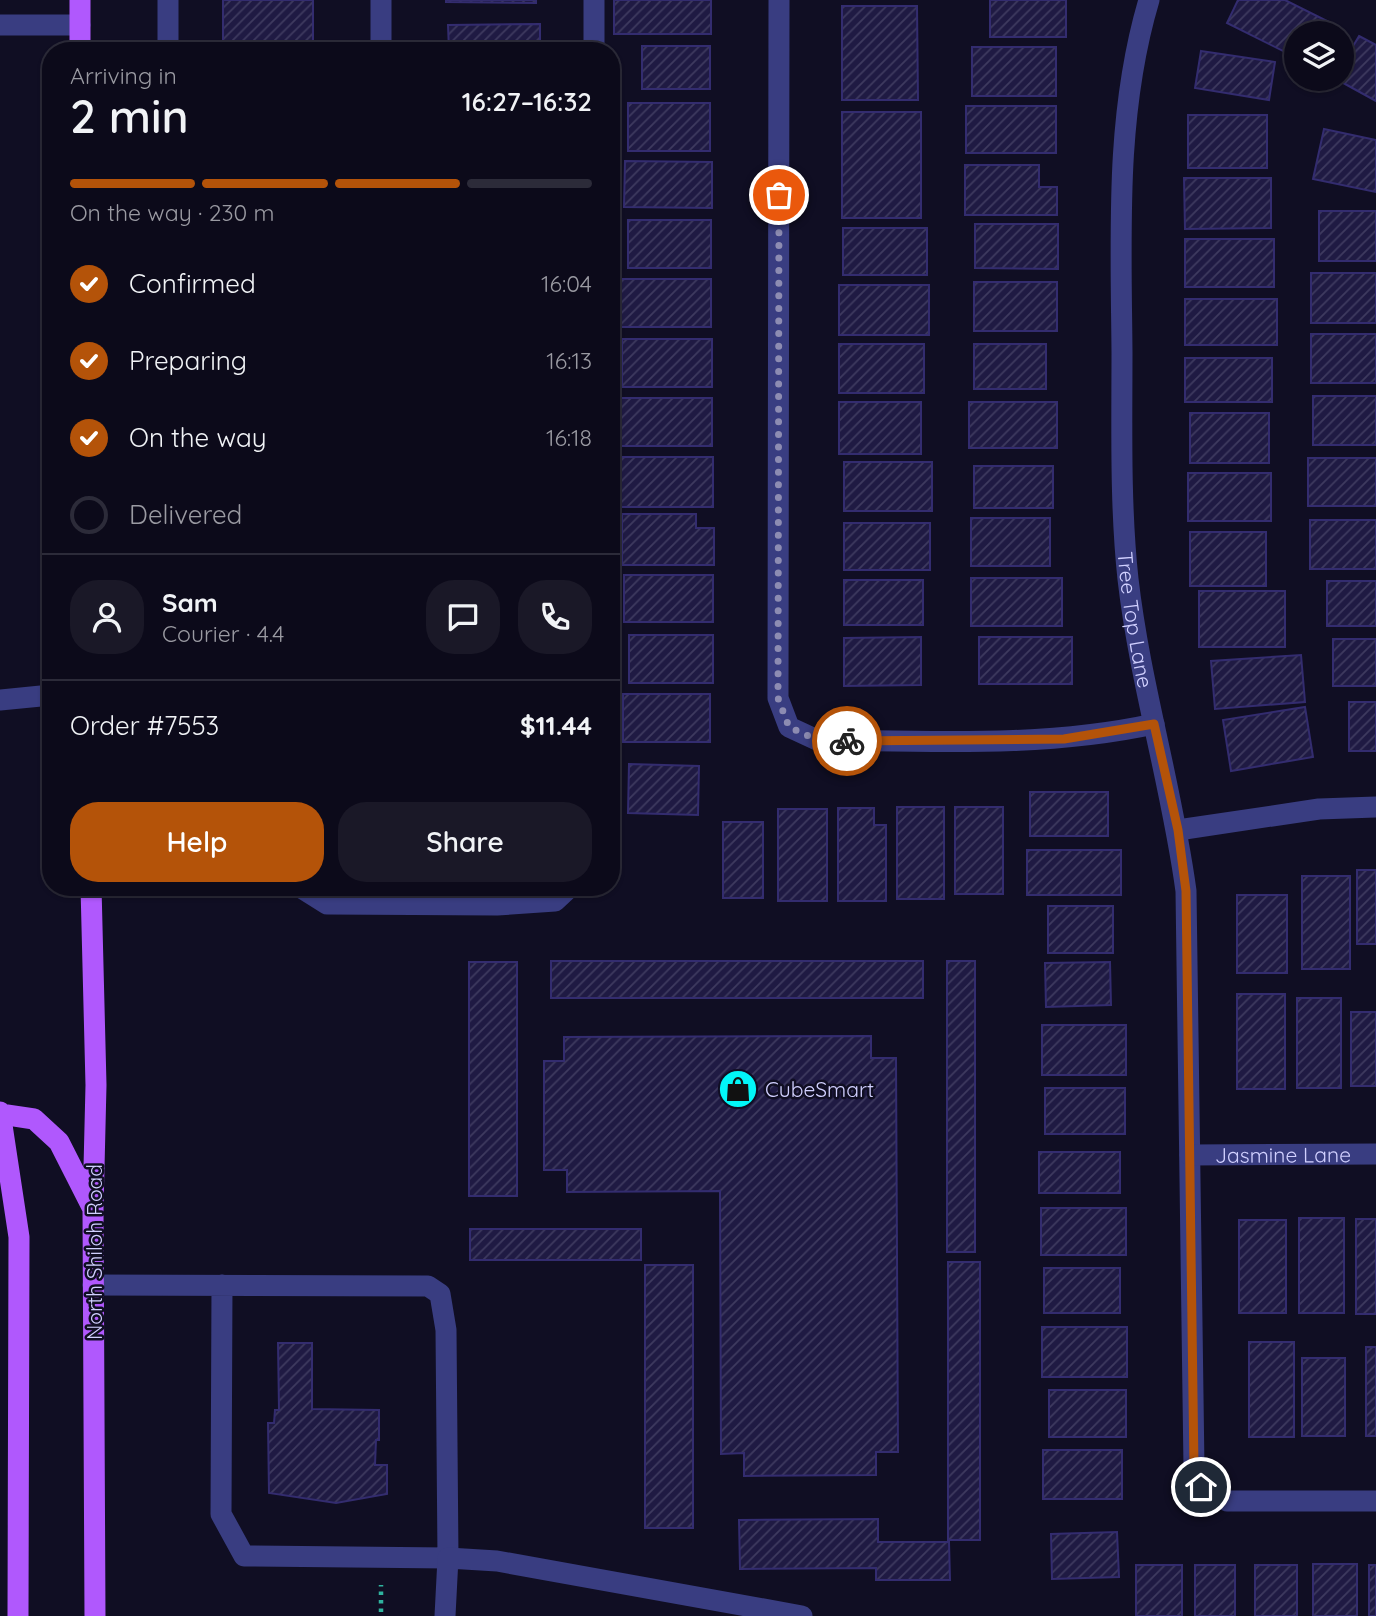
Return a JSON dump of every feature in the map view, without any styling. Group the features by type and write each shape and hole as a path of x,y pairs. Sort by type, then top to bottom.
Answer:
{"main road":[{"path":"80,0 80,42"},
{"name":"North Shiloh Road","path":"91,896 96,1085 93,1209 95,1616"},
{"path":"18,1616 19,1237 0,1113 34,1119 59,1142 93,1209"}],"street":[{"path":"168,0 168,42"},
{"path":"381,0 381,42"},
{"path":"594,0 594,42"},
{"path":"779,0 778,698 789,727 817,740 1019,741 1104,735 1154,724"},
{"name":"Tree Top Lane","path":"1149,0 1136,43 1125,106 1122,409 1128,578 1154,724 1178,830 1189,937 1194,1468 1201,1487 1227,1501 1376,1501"},
{"path":"0,25 80,25"},
{"path":"0,700 42,696"},
{"path":"1178,830 1319,809 1376,807"},
{"path":"314,896 327,904 498,905 555,901 560,896"},
{"name":"Jasmine Lane","path":"1190,1155 1376,1154"},
{"path":"93,1284 428,1286 440,1294 446,1330 448,1558 445,1616"},
{"path":"222,1285 221,1514 244,1556 497,1561 802,1616"}],"path":[{"path":"381,1585 381,1612"}],"building":[{"path":"223,0 313,0 313,42 223,42"},
{"path":"536,0 536,3 446,2"},
{"path":"614,0 711,0 711,34 614,34"},
{"path":"990,0 1066,0 1066,37 990,37"},
{"path":"1238,0 1285,0 1327,21 1284,21 1284,52 1227,23"},
{"path":"842,6 917,6 918,100 842,100"},
{"path":"540,24 540,42 449,42 448,25"},
{"path":"1359,36 1376,45 1376,101 1354,89 1354,45"},
{"path":"642,46 710,46 710,89 642,89"},
{"path":"972,47 1056,47 1056,96 972,96"},
{"path":"1201,51 1275,62 1269,100 1195,88"},
{"path":"628,103 710,103 710,151 628,151"},
{"path":"966,106 1056,106 1056,153 966,153"},
{"path":"842,112 921,112 921,218 842,218"},
{"path":"1188,115 1267,115 1267,168 1188,168"},
{"path":"1324,129 1376,140 1376,192 1313,179"},
{"path":"625,161 712,162 712,208 624,207"},
{"path":"965,165 1039,165 1039,187 1057,187 1057,215 965,215"},
{"path":"1184,178 1271,178 1271,228 1185,229"},
{"path":"1319,211 1376,211 1376,261 1319,261"},
{"path":"628,220 711,220 711,268 628,268"},
{"path":"975,224 1058,224 1058,269 975,268"},
{"path":"843,228 927,228 927,275 843,275"},
{"path":"1185,239 1274,239 1274,287 1185,287"},
{"path":"1311,273 1376,273 1376,323 1311,323"},
{"path":"620,279 711,279 711,327 620,327"},
{"path":"974,282 1057,282 1057,331 974,331"},
{"path":"839,285 929,285 929,335 839,335"},
{"path":"1185,299 1277,299 1277,345 1185,345"},
{"path":"1311,334 1376,334 1376,383 1311,383"},
{"path":"622,339 712,339 712,387 622,387"},
{"path":"839,344 924,344 924,393 839,393"},
{"path":"974,344 1046,344 1046,389 974,389"},
{"path":"1185,358 1272,358 1272,402 1185,402"},
{"path":"1313,396 1376,396 1376,445 1313,445"},
{"path":"620,398 712,398 712,446 620,446"},
{"path":"839,402 921,402 921,454 839,454"},
{"path":"969,402 1057,402 1057,448 969,448"},
{"path":"1190,413 1269,413 1269,463 1190,463"},
{"path":"621,457 713,457 713,507 621,507"},
{"path":"1308,458 1376,458 1376,506 1308,506"},
{"path":"844,462 932,462 932,511 844,511"},
{"path":"974,466 1053,466 1053,508 974,508"},
{"path":"1188,473 1271,473 1271,521 1188,521"},
{"path":"622,514 696,514 696,528 714,528 714,565 622,565"},
{"path":"971,518 1050,518 1050,566 971,566"},
{"path":"1310,520 1376,520 1376,569 1310,569"},
{"path":"844,523 930,523 930,570 844,570"},
{"path":"1190,532 1266,532 1266,586 1190,586"},
{"path":"624,575 713,575 713,622 624,622"},
{"path":"971,578 1062,578 1062,626 971,626"},
{"path":"844,580 923,580 923,625 844,625"},
{"path":"1327,581 1376,581 1376,626 1327,626"},
{"path":"1199,591 1285,591 1285,647 1199,647"},
{"path":"629,635 713,635 713,683 629,683"},
{"path":"921,637 921,685 844,686 844,638"},
{"path":"979,637 1072,637 1072,684 979,684"},
{"path":"1333,639 1376,639 1376,686 1333,686"},
{"path":"1301,655 1305,702 1215,709 1211,661"},
{"path":"623,694 710,694 710,742 623,742"},
{"path":"1349,702 1376,702 1376,751 1349,751"},
{"path":"1305,707 1313,757 1231,771 1223,720"},
{"path":"629,764 699,766 698,815 628,813"},
{"path":"1030,792 1108,792 1108,836 1030,836"},
{"path":"897,807 944,807 944,899 897,899"},
{"path":"955,807 1003,807 1003,894 955,894"},
{"path":"838,808 874,808 874,825 886,825 886,901 838,901"},
{"path":"778,809 827,809 827,901 778,901"},
{"path":"723,822 763,822 763,898 723,898"},
{"path":"1027,850 1121,850 1121,895 1027,895"},
{"path":"1357,870 1376,870 1376,944 1357,944"},
{"path":"1302,876 1350,876 1350,969 1302,969"},
{"path":"1237,895 1287,895 1287,973 1237,973"},
{"path":"1048,906 1113,906 1113,953 1048,953"},
{"path":"551,961 923,961 923,998 551,998"},
{"path":"947,961 975,961 975,1252 947,1252"},
{"path":"469,962 517,962 517,1196 469,1196"},
{"path":"1110,962 1111,1005 1046,1007 1045,963"},
{"path":"1237,994 1285,994 1285,1089 1237,1089"},
{"path":"1297,998 1341,998 1341,1088 1297,1088"},
{"path":"1351,1012 1376,1012 1376,1086 1351,1086"},
{"path":"1042,1025 1126,1025 1126,1075 1042,1075"},
{"path":"871,1036 871,1058 896,1058 898,1452 876,1452 876,1475 744,1476 744,1453 721,1454 720,1191 567,1192 567,1170 544,1170 544,1061 564,1061 564,1037"},
{"path":"1045,1088 1125,1088 1125,1134 1045,1134"},
{"path":"1039,1152 1120,1152 1120,1193 1039,1193"},
{"path":"1041,1208 1126,1208 1126,1255 1041,1255"},
{"path":"1299,1218 1344,1218 1344,1313 1299,1313"},
{"path":"1356,1219 1376,1219 1376,1314 1356,1314"},
{"path":"1239,1220 1286,1220 1286,1313 1239,1313"},
{"path":"470,1229 641,1229 641,1260 470,1260"},
{"path":"948,1262 980,1262 980,1540 948,1540"},
{"path":"645,1265 693,1265 693,1528 645,1528"},
{"path":"1044,1268 1120,1268 1120,1313 1044,1313"},
{"path":"1042,1327 1127,1327 1127,1377 1042,1377"},
{"path":"1249,1342 1294,1342 1294,1437 1249,1437"},
{"path":"278,1343 312,1343 312,1409 379,1410 379,1440 376,1440 375,1465 387,1465 387,1494 336,1503 269,1493 268,1423 274,1423 275,1410 279,1410"},
{"path":"1366,1347 1376,1347 1376,1436 1366,1436"},
{"path":"1302,1358 1345,1358 1345,1436 1302,1436"},
{"path":"1049,1390 1126,1390 1126,1437 1049,1437"},
{"path":"1043,1450 1122,1450 1122,1499 1043,1499"},
{"path":"878,1519 878,1542 949,1542 950,1580 876,1580 876,1568 740,1569 739,1520"},
{"path":"1117,1532 1119,1577 1052,1579 1051,1534"},
{"path":"1313,1564 1357,1564 1357,1616 1313,1616"},
{"path":"1136,1565 1182,1565 1182,1616 1136,1616"},
{"path":"1195,1565 1235,1565 1235,1616 1195,1616"},
{"path":"1255,1565 1297,1565 1297,1616 1255,1616"},
{"path":"1369,1565 1376,1565 1376,1616 1369,1616"}],"way so far":[{"path":"779,195 778,698 789,727 817,740 847,741"}],"place":[{"name":"CubeSmart","path":"738,1089"}],"route":[{"path":"847,741 1064,739 1104,735 1154,724 1178,830 1189,937 1194,1468 1201,1487"}]}
